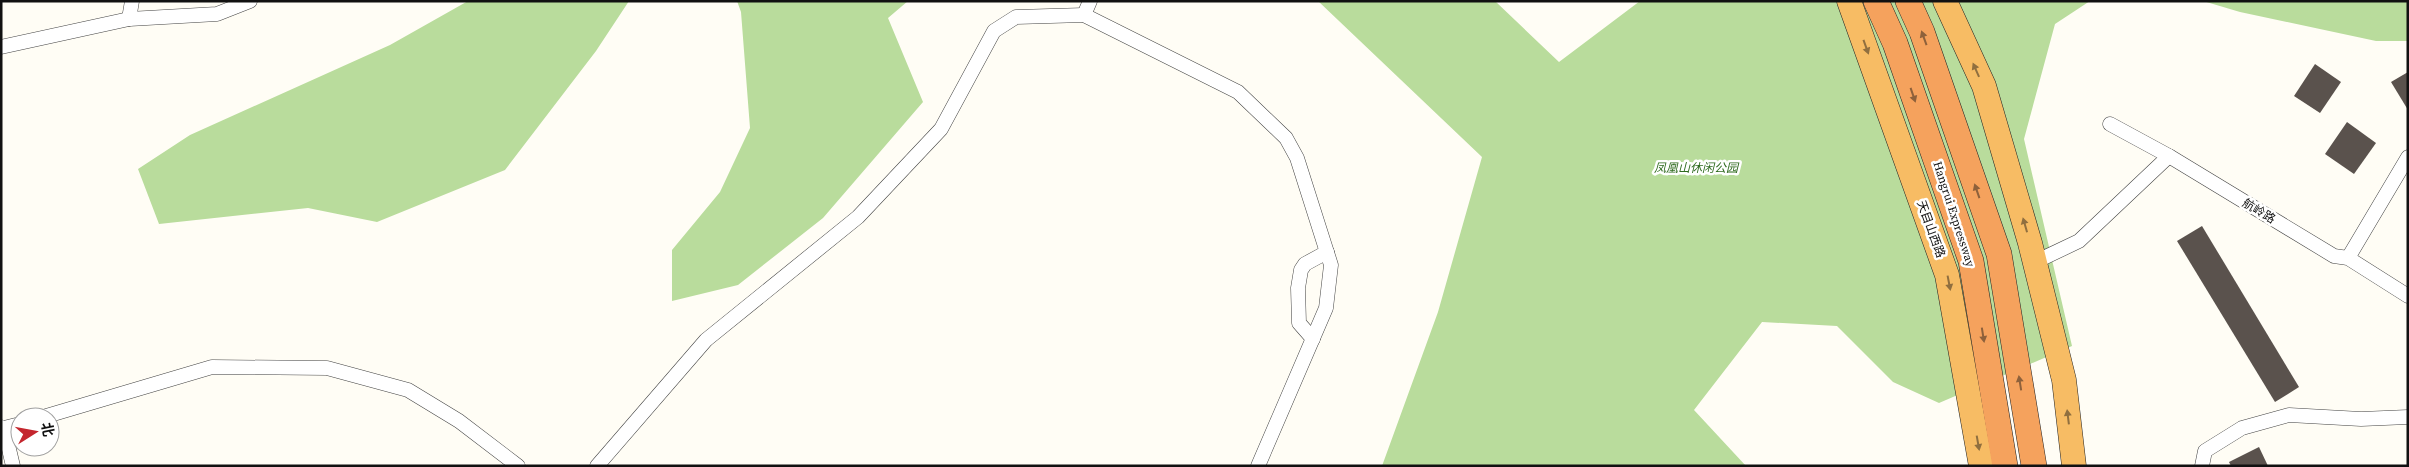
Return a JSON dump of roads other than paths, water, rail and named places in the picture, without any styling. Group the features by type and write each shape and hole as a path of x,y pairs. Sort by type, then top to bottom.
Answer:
{"highway":[{"name":"天目山西路","path":"1849,1 1947,276 1981,466"},
{"name":"Hangrui Expressway","path":"1876,1 1895,43 1971,261 2005,466"},
{"path":"1908,1 1922,32 1999,254 2034,466"},
{"path":"1945,1 1984,86 2035,262 2064,380 2074,466"}],"street":[{"path":"129,19 132,1"},
{"path":"1,47 129,19 217,14 250,1"},
{"path":"1084,15 1090,1"},
{"path":"597,466 706,340 858,217 941,129 994,31 1016,17 1084,15 1238,92 1286,138 1297,158 1332,265 1326,308 1258,466"},
{"name":"航岭路","path":"2110,124 2169,156 2334,256 2348,258 2408,296"},
{"path":"2035,262 2079,241 2169,156"},
{"path":"2348,258 2408,157"},
{"path":"1313,339 1299,322 1299,276 1305,264 1328,252"},
{"path":"60,412 212,367 327,368 408,390 459,421 518,466"},
{"path":"2202,466 2205,451 2242,428 2288,415 2361,419 2408,417"},
{"path":"3,428 13,466"}],"park label":[{"name":"凤凰山休闲公园","path":"1696,168"}]}
